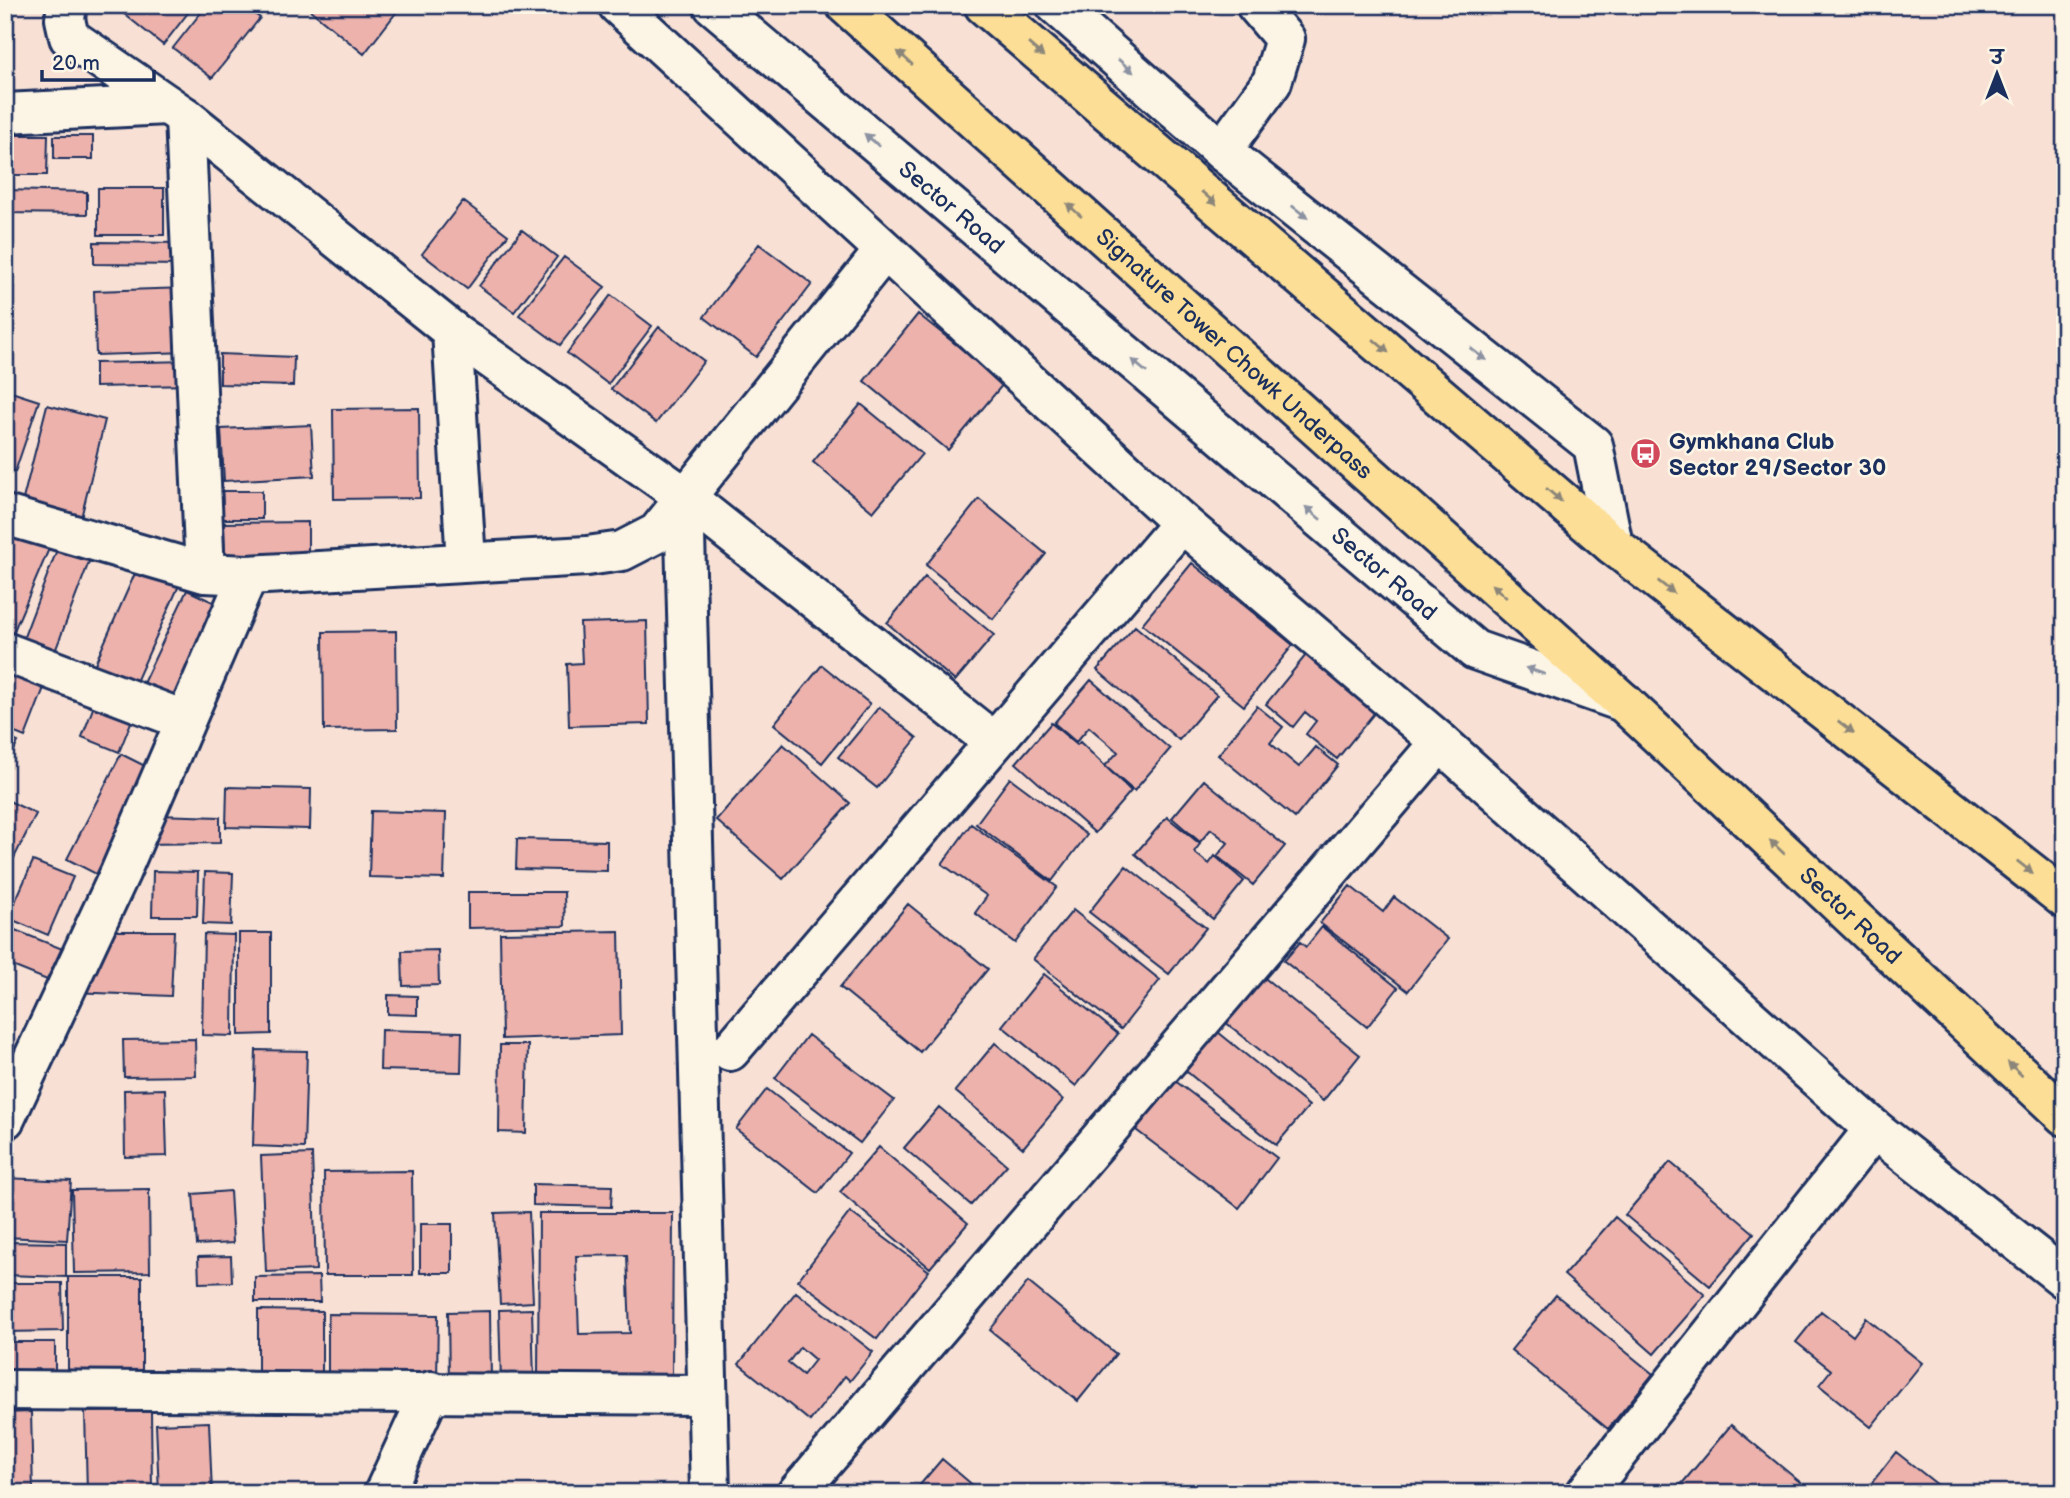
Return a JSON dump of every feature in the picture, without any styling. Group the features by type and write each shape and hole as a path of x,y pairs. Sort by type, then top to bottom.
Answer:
{"main road":[{"name":"Signature Tower Chowk Underpass","path":"846,5 1623,702"},
{"path":"984,5 1612,545 2065,898"},
{"name":"Sector Road","path":"1623,702 2065,1116"}],"street":[{"path":"67,5 65,19 69,37 176,111 452,331 684,496 995,742"},
{"path":"618,5 1182,523 1440,742 1874,1129 2065,1279"},
{"name":"Sector Road","path":"713,5 1475,650 1623,702"},
{"path":"1056,5 1222,151 1593,445 1612,545"},
{"path":"1222,151 1272,82 1285,39 1256,5"},
{"path":"5,113 176,111"},
{"path":"176,111 205,573"},
{"path":"5,515 205,573 248,575 587,556 622,551 657,533 684,496 884,251"},
{"path":"452,331 466,562"},
{"path":"684,496 709,1493"},
{"path":"730,1051 1182,523"},
{"path":"5,1119 120,873 248,575"},
{"path":"5,652 184,720"},
{"path":"797,1493 1440,742"},
{"path":"1586,1493 1874,1129"},
{"path":"5,1390 707,1395"},
{"path":"384,1493 431,1391"}],"building":[{"path":"113,5 194,5 163,45"},
{"path":"207,5 243,5 260,18 212,78 173,48"},
{"path":"304,5 402,5 364,54"},
{"path":"5,135 48,135 47,175 5,175"},
{"path":"54,136 93,136 93,159 54,159"},
{"path":"98,188 164,188 164,235 98,235"},
{"path":"5,190 87,192 87,214 5,213"},
{"path":"463,201 508,235 467,289 422,254"},
{"path":"522,230 557,257 514,312 479,286"},
{"path":"94,242 182,243 182,265 94,264"},
{"path":"759,244 812,284 756,357 704,317"},
{"path":"564,257 605,287 560,345 519,315"},
{"path":"186,288 188,352 96,355 94,291"},
{"path":"611,295 652,326 608,384 567,353"},
{"path":"918,314 1004,383 948,450 864,381"},
{"path":"659,327 704,361 656,423 611,389"},
{"path":"220,354 294,357 293,386 220,384"},
{"path":"190,361 191,385 95,387 95,363"},
{"path":"5,390 39,401 15,472 5,469"},
{"path":"861,404 922,454 873,512 813,462"},
{"path":"47,405 105,420 81,518 22,503"},
{"path":"419,408 420,498 334,499 333,409"},
{"path":"311,425 314,476 224,481 221,429"},
{"path":"221,491 262,491 262,519 221,519"},
{"path":"979,499 1046,554 993,619 926,565"},
{"path":"19,521 54,537 10,640 5,638 5,553"},
{"path":"308,522 308,566 225,567 224,523"},
{"path":"58,547 90,559 51,662 19,650"},
{"path":"140,562 181,581 131,693 90,675"},
{"path":"1192,563 1293,645 1244,706 1142,624"},
{"path":"925,577 994,635 955,681 887,623"},
{"path":"187,590 228,609 178,716 137,696"},
{"path":"647,621 649,724 569,726 567,664 582,663 580,623"},
{"path":"1135,626 1217,695 1179,740 1097,670"},
{"path":"396,631 397,729 324,730 323,632"},
{"path":"1306,655 1376,711 1337,759 1306,734 1316,721 1305,712 1293,727 1266,704"},
{"path":"822,665 870,704 822,763 774,724"},
{"path":"5,670 45,685 25,737 5,729"},
{"path":"1091,680 1170,749 1134,791 1105,766 1118,752 1089,727 1076,742 1054,723"},
{"path":"100,690 138,705 119,752 82,737"},
{"path":"1257,706 1283,727 1270,743 1299,767 1316,747 1338,765 1295,818 1218,755"},
{"path":"879,707 917,738 877,788 838,757"},
{"path":"1051,723 1077,745 1080,742 1131,791 1095,833 1016,763"},
{"path":"5,737 18,742 6,768 5,767"},
{"path":"783,744 850,803 783,879 716,820"},
{"path":"121,754 155,771 102,877 67,859"},
{"path":"1010,778 1087,835 1052,881 976,824"},
{"path":"1204,780 1285,846 1253,885 1217,856 1228,843 1211,829 1200,842 1172,818"},
{"path":"227,787 311,789 310,829 226,827"},
{"path":"5,799 36,814 10,866 5,864"},
{"path":"371,811 446,813 444,879 369,877"},
{"path":"157,815 220,817 220,843 141,844"},
{"path":"1167,817 1200,844 1194,852 1209,864 1215,856 1244,881 1213,919 1135,854"},
{"path":"971,824 1057,887 1015,943 975,913 987,896 942,864"},
{"path":"517,839 607,841 607,871 516,869"},
{"path":"33,861 73,877 48,935 8,918"},
{"path":"1126,866 1206,928 1169,974 1089,912"},
{"path":"153,871 198,872 197,916 152,916"},
{"path":"205,872 233,873 231,925 203,924"},
{"path":"1350,886 1383,912 1394,897 1448,939 1408,991 1320,923"},
{"path":"468,892 564,892 565,926 468,928"},
{"path":"908,904 988,969 920,1052 840,987"},
{"path":"1073,910 1160,980 1121,1029 1033,959"},
{"path":"5,926 70,952 57,984 5,963"},
{"path":"1322,927 1398,988 1367,1027 1284,961 1300,942 1306,947"},
{"path":"104,931 174,931 171,996 72,992"},
{"path":"619,931 621,1035 502,1039 500,933"},
{"path":"239,933 271,933 271,1034 239,1035"},
{"path":"204,934 234,935 233,1036 202,1035"},
{"path":"438,950 439,985 403,986 402,951"},
{"path":"1044,974 1118,1034 1076,1086 1002,1026"},
{"path":"1261,975 1360,1055 1323,1101 1224,1021"},
{"path":"388,995 417,996 417,1015 388,1014"},
{"path":"381,1030 462,1032 461,1072 380,1070"},
{"path":"1218,1032 1309,1106 1276,1145 1186,1071"},
{"path":"808,1035 894,1100 860,1143 775,1078"},
{"path":"195,1039 196,1076 124,1077 123,1040"},
{"path":"995,1043 1063,1100 1023,1148 955,1091"},
{"path":"500,1045 528,1045 526,1133 499,1132"},
{"path":"5,1047 21,1053 5,1093"},
{"path":"256,1050 307,1051 304,1148 253,1146"},
{"path":"1174,1080 1277,1158 1239,1208 1136,1130"},
{"path":"165,1089 167,1156 125,1157 124,1090"},
{"path":"767,1089 849,1153 818,1193 736,1129"},
{"path":"939,1107 1007,1165 971,1205 904,1148"},
{"path":"879,1147 968,1223 930,1268 840,1192"},
{"path":"312,1154 316,1270 266,1272 261,1156"},
{"path":"1670,1162 1754,1233 1710,1286 1625,1215"},
{"path":"412,1171 413,1275 325,1275 324,1172"},
{"path":"5,1178 71,1181 67,1240 5,1237"},
{"path":"533,1184 612,1186 611,1207 533,1205"},
{"path":"149,1189 150,1272 74,1273 72,1190"},
{"path":"230,1191 233,1243 197,1245 193,1194"},
{"path":"529,1212 533,1302 500,1304 495,1213"},
{"path":"850,1212 929,1271 877,1339 798,1280"},
{"path":"539,1213 673,1213 672,1378 538,1378"},
{"path":"1615,1217 1705,1295 1654,1354 1564,1275"},
{"path":"420,1224 452,1224 452,1273 420,1273"},
{"path":"5,1242 66,1243 66,1277 5,1275"},
{"path":"627,1255 630,1333 579,1334 576,1256"},
{"path":"231,1256 232,1282 199,1283 198,1257"},
{"path":"319,1276 320,1302 255,1302 255,1277"},
{"path":"68,1277 142,1277 142,1381 68,1381"},
{"path":"1028,1282 1116,1354 1078,1401 990,1330"},
{"path":"5,1283 62,1283 63,1331 5,1332"},
{"path":"796,1292 873,1352 850,1381 845,1376 810,1421 739,1364","holes":["800,1347 815,1360 803,1375 788,1363"]},
{"path":"1556,1295 1653,1374 1608,1429 1511,1350"},
{"path":"532,1309 534,1381 501,1382 499,1310"},
{"path":"258,1310 322,1311 322,1381 258,1380"},
{"path":"490,1311 491,1382 449,1383 448,1312"},
{"path":"1821,1311 1853,1336 1866,1318 1922,1363 1871,1427 1819,1385 1831,1370 1796,1342"},
{"path":"328,1314 438,1315 437,1381 328,1381"},
{"path":"5,1342 55,1342 55,1384 5,1384"},
{"path":"151,1411 152,1493 87,1493 85,1412"},
{"path":"31,1412 33,1493 5,1493 5,1413"},
{"path":"209,1422 212,1493 159,1493 156,1424"},
{"path":"1731,1425 1812,1492 1688,1493 1680,1486"},
{"path":"1896,1452 1948,1493 1864,1493"},
{"path":"942,1459 982,1493 913,1493"}],"place":[{"name":"Gymkhana Club Sector 29/Sector 30","path":"1646,454"}]}
